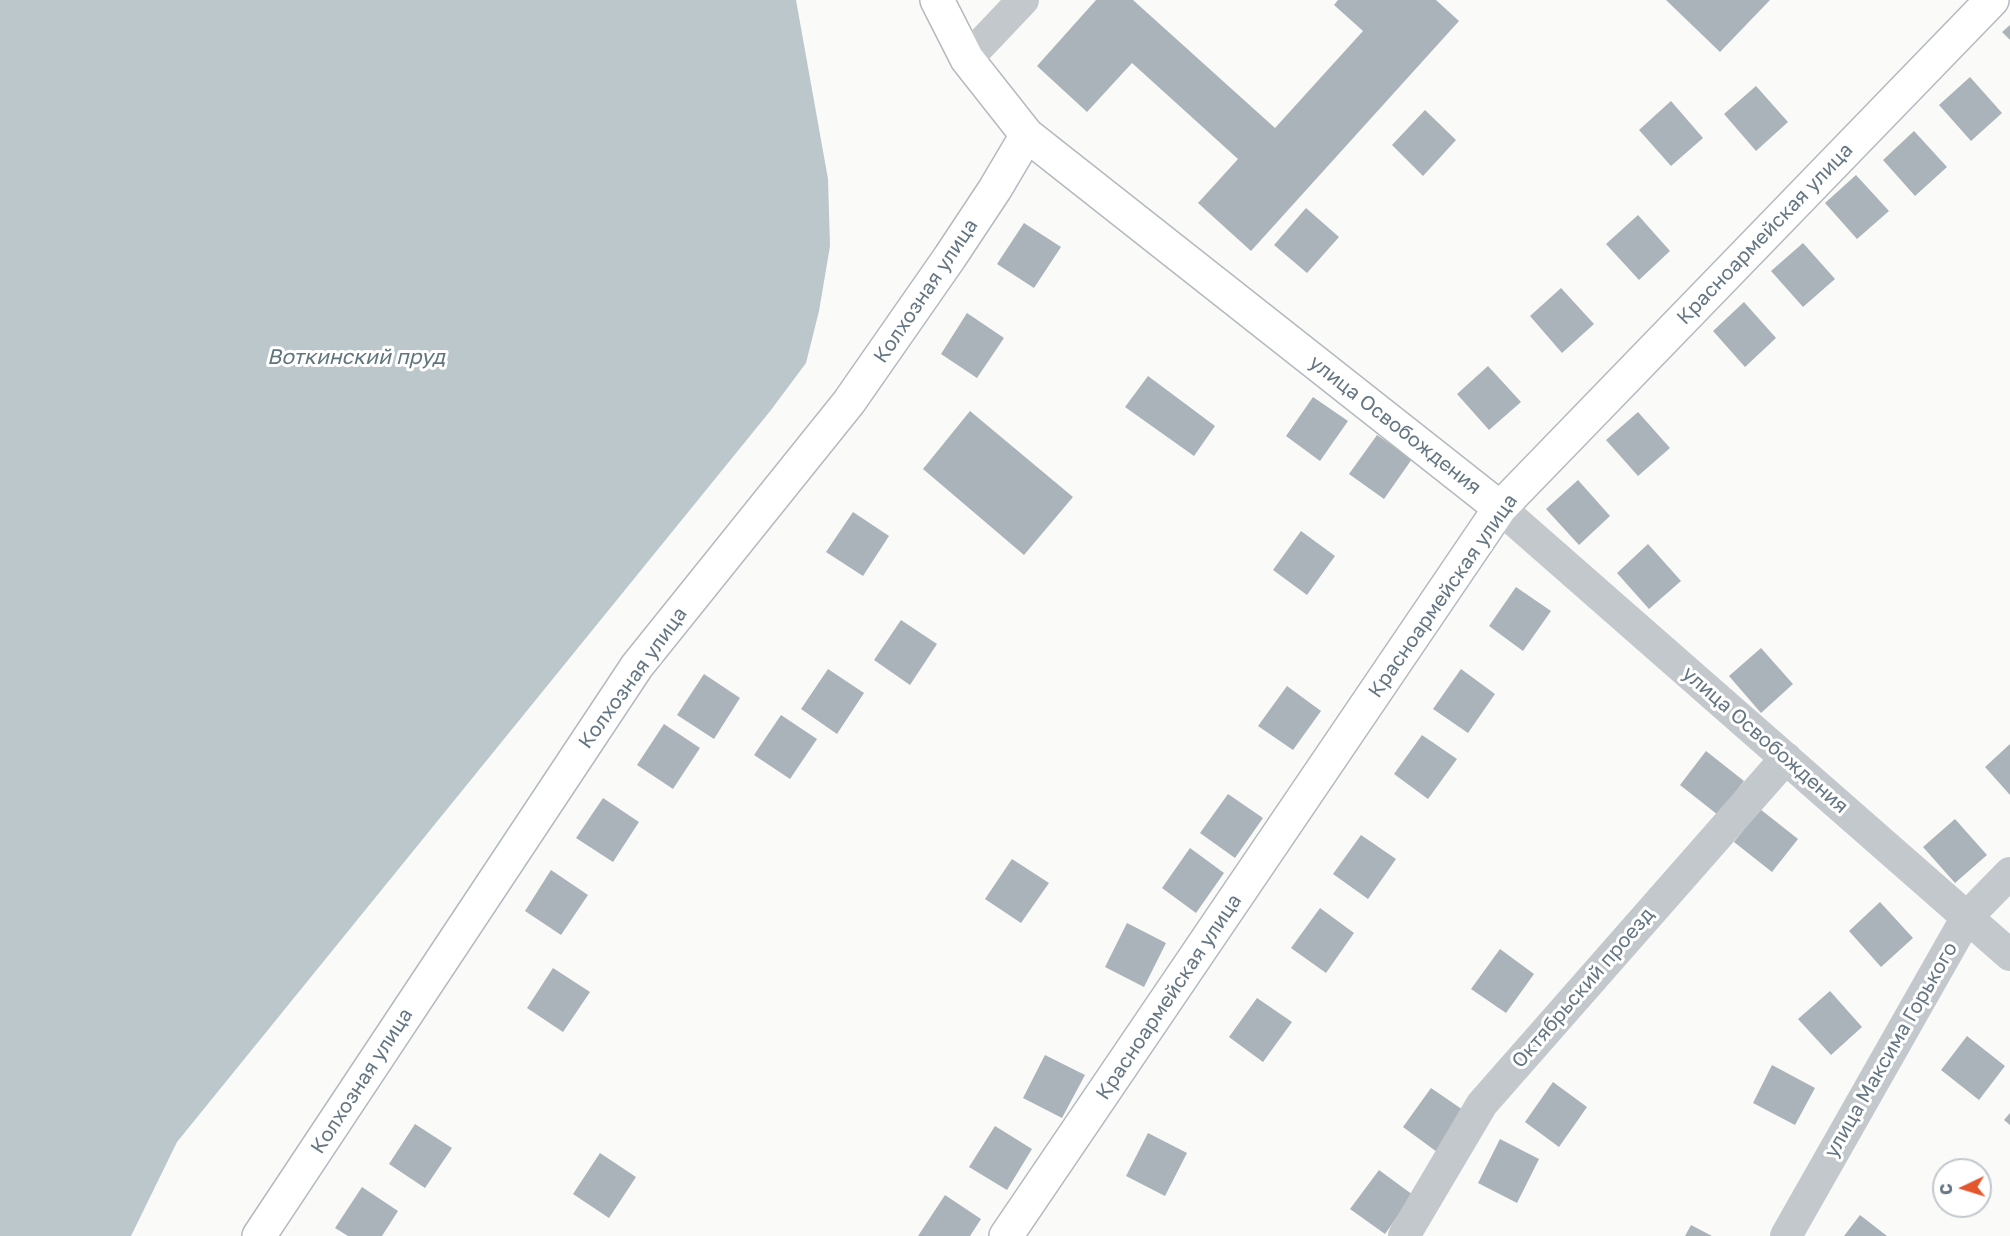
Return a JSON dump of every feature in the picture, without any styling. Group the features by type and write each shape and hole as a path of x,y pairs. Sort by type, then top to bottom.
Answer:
{"street":[{"name":"улица Освобождения","path":"937,0 967,59 1027,135 1500,508 2010,955"},
{"path":"967,59 1023,0"},
{"name":"Красноармейская улица","path":"1006,1236 1500,508 1992,0"},
{"name":"Колхозная улица","path":"259,1236 637,666 849,402 950,257 1027,135"},
{"name":"Октябрьский проезд","path":"1404,1236 1482,1104 1786,758"},
{"name":"улица Максима Горького","path":"1786,1236 1967,917 2010,873"}],"water":[{"name":"Воткинский пруд","path":"0,0 796,0 828,179 830,246 819,311 806,363 771,410 177,1142 131,1236 0,1236"}],"building":[{"path":"1096,0 1133,0 1275,128 1363,31 1334,5 1338,0 1436,0 1459,21 1251,251 1198,203 1238,159 1132,63 1087,112 1037,66"},
{"path":"1666,0 1770,0 1720,52"},
{"path":"2010,25 2010,40 2002,32"},
{"path":"1970,77 2002,113 1971,141 1939,105"},
{"path":"1756,86 1788,122 1756,151 1724,114"},
{"path":"1671,101 1703,138 1671,166 1639,130"},
{"path":"1425,110 1456,140 1423,176 1392,145"},
{"path":"1914,131 1947,167 1915,196 1883,160"},
{"path":"1856,175 1889,211 1857,239 1825,203"},
{"path":"1306,208 1339,237 1307,273 1274,245"},
{"path":"1638,215 1670,251 1639,280 1606,244"},
{"path":"1024,223 1061,247 1034,288 997,264"},
{"path":"1803,243 1835,279 1803,307 1771,271"},
{"path":"1561,288 1594,324 1562,353 1530,316"},
{"path":"1744,302 1776,338 1745,367 1713,331"},
{"path":"967,313 1004,338 977,378 941,354"},
{"path":"1488,366 1521,402 1489,430 1457,394"},
{"path":"1148,376 1215,426 1194,456 1125,407"},
{"path":"1313,397 1348,421 1320,461 1286,436"},
{"path":"970,411 1073,497 1024,555 923,469"},
{"path":"1638,412 1670,448 1638,476 1606,440"},
{"path":"1377,435 1412,459 1384,499 1349,474"},
{"path":"1578,480 1610,516 1579,545 1546,509"},
{"path":"853,512 889,536 863,576 826,552"},
{"path":"1301,531 1335,556 1307,595 1273,570"},
{"path":"1648,544 1681,581 1649,609 1617,573"},
{"path":"1516,587 1551,611 1523,651 1489,626"},
{"path":"901,620 937,644 910,685 874,660"},
{"path":"1761,648 1793,684 1761,713 1729,676"},
{"path":"828,669 864,693 837,734 801,709"},
{"path":"1461,669 1495,694 1468,733 1433,709"},
{"path":"704,674 740,698 714,739 677,715"},
{"path":"1287,686 1321,711 1293,750 1258,726"},
{"path":"781,715 817,739 790,779 754,755"},
{"path":"664,724 700,748 673,789 637,765"},
{"path":"1422,735 1457,759 1428,799 1394,774"},
{"path":"2010,744 2010,795 1985,767"},
{"path":"1706,751 1744,781 1718,815 1680,785"},
{"path":"1228,794 1263,818 1235,858 1200,833"},
{"path":"603,798 639,822 613,862 576,838"},
{"path":"1760,809 1798,839 1772,872 1734,842"},
{"path":"1955,819 1987,855 1955,883 1923,847"},
{"path":"1361,835 1396,859 1368,899 1333,874"},
{"path":"1190,848 1224,873 1196,913 1162,888"},
{"path":"1012,859 1049,883 1021,923 985,899"},
{"path":"551,870 588,895 561,935 525,911"},
{"path":"1880,902 1913,938 1881,967 1849,931"},
{"path":"1320,908 1354,933 1326,973 1291,948"},
{"path":"1127,923 1166,943 1144,987 1105,967"},
{"path":"1500,949 1534,974 1506,1013 1471,989"},
{"path":"553,968 590,992 563,1032 527,1008"},
{"path":"1830,991 1862,1027 1831,1055 1798,1019"},
{"path":"1257,998 1292,1022 1263,1062 1229,1037"},
{"path":"1967,1036 2005,1066 1979,1100 1941,1070"},
{"path":"1045,1055 1085,1075 1062,1118 1023,1098"},
{"path":"1772,1065 1815,1088 1795,1125 1753,1103"},
{"path":"1553,1082 1587,1107 1559,1147 1525,1122"},
{"path":"1431,1088 1466,1112 1437,1152 1403,1127"},
{"path":"2010,1113 2010,1125 2004,1120"},
{"path":"415,1124 452,1148 425,1188 389,1164"},
{"path":"995,1126 1032,1149 1007,1190 969,1167"},
{"path":"1148,1133 1187,1153 1165,1196 1126,1176"},
{"path":"1500,1139 1539,1159 1517,1203 1478,1183"},
{"path":"600,1153 636,1177 609,1218 573,1194"},
{"path":"1379,1170 1413,1195 1385,1234 1350,1209"},
{"path":"362,1187 398,1211 382,1236 348,1236 335,1228"},
{"path":"945,1195 981,1219 970,1236 918,1236"},
{"path":"1860,1215 1887,1236 1844,1236"},
{"path":"1691,1225 1712,1236 1685,1236"}]}
